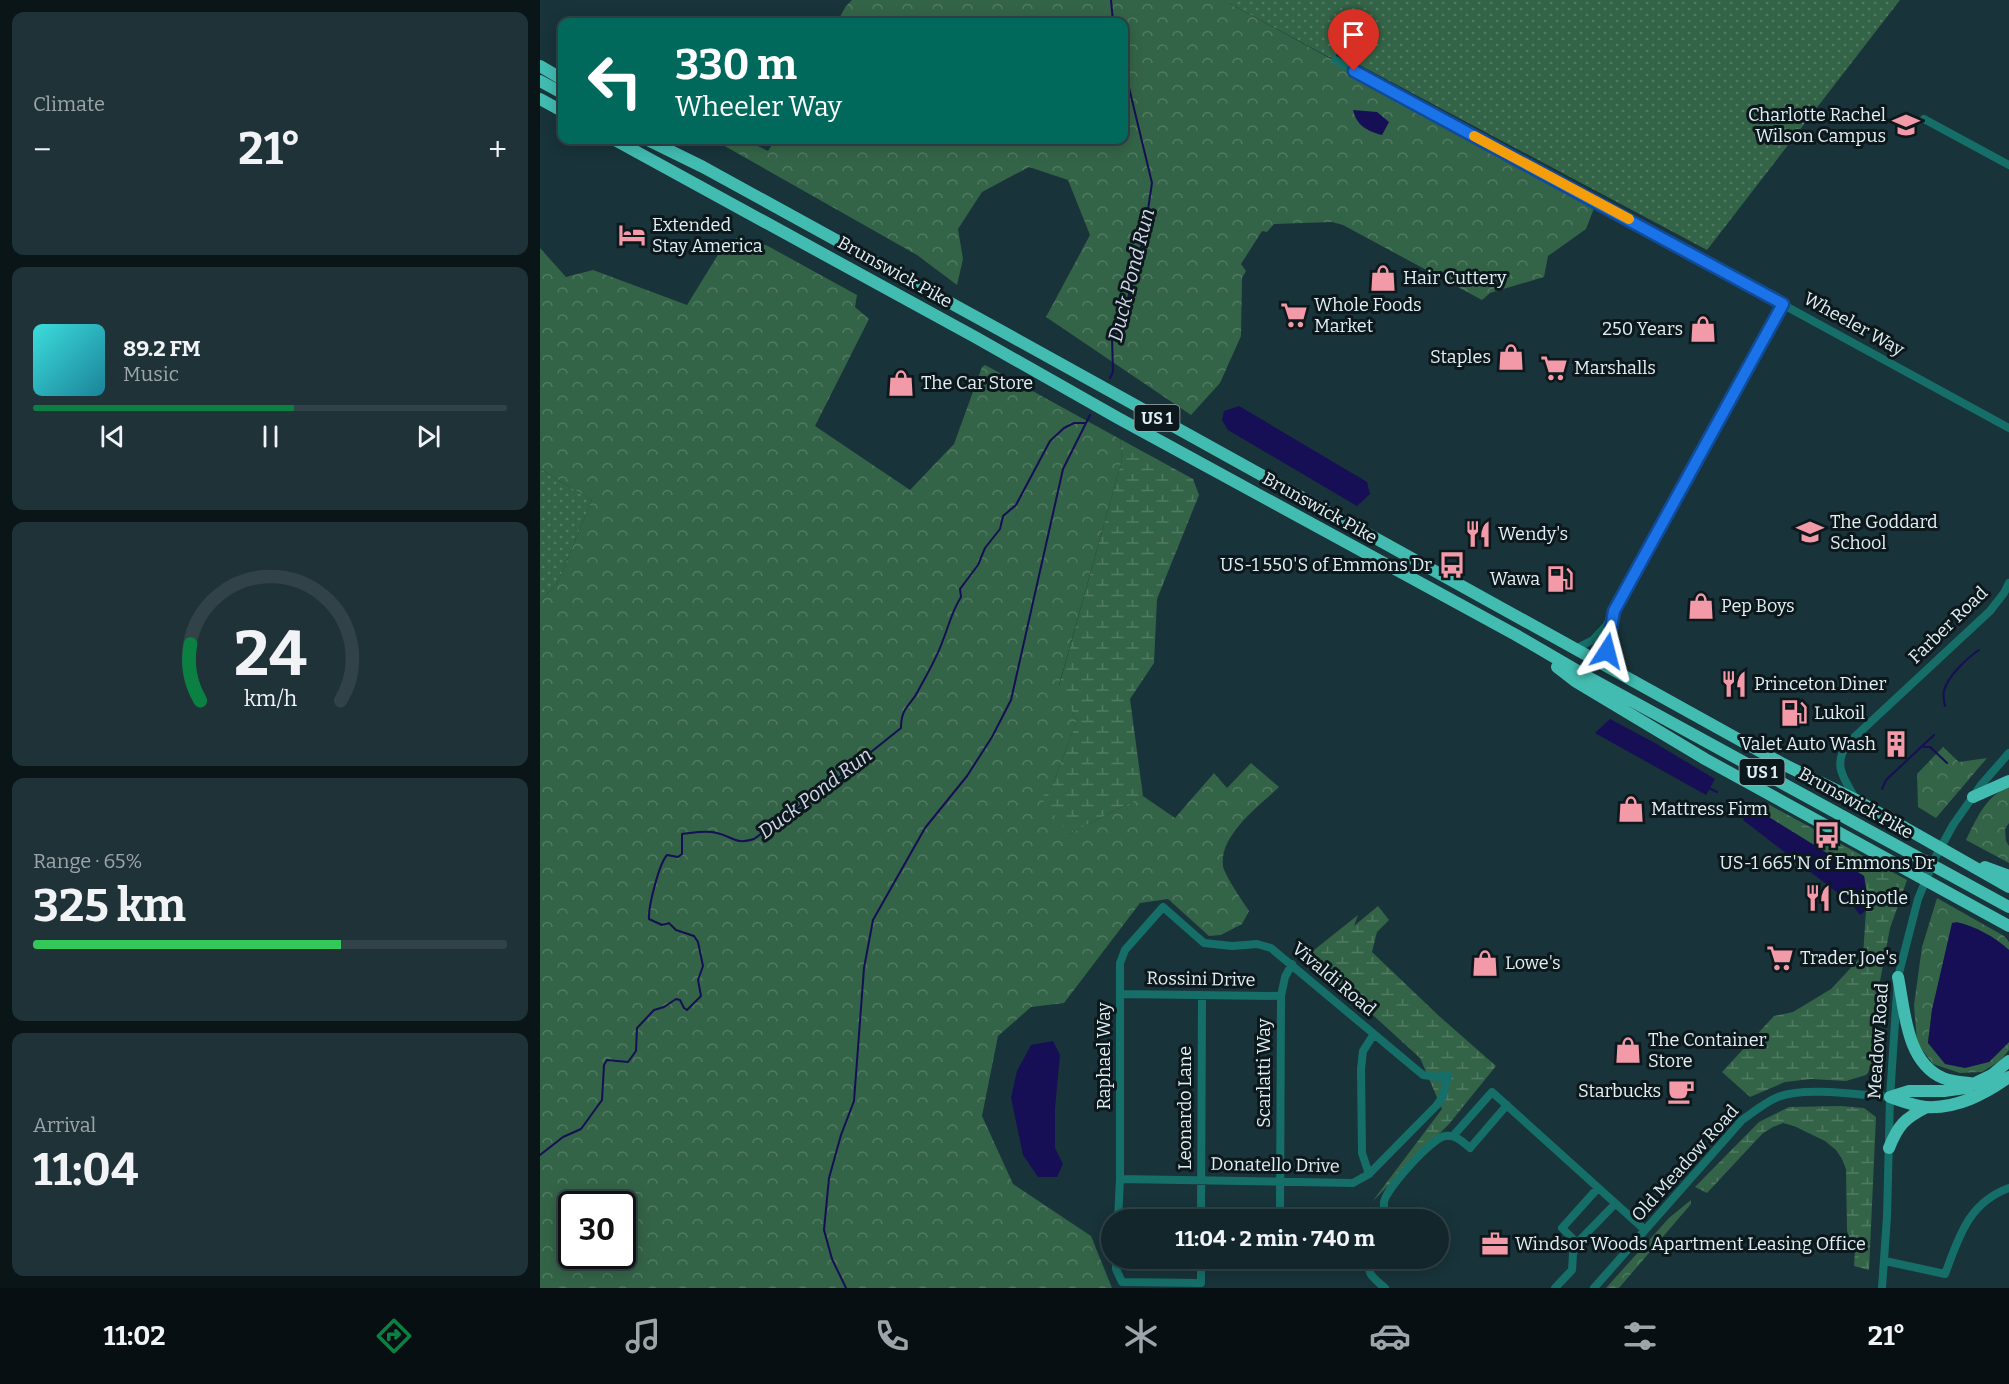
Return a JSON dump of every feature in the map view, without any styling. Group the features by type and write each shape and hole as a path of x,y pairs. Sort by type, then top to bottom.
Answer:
{"highway":[{"path":"540,66 558,77"},
{"path":"540,81 558,91"},
{"path":"540,99 558,109"},
{"name":"Brunswick Pike","path":"622,144 2009,907"},
{"name":"Brunswick Pike","path":"656,144 703,167 1783,764 1856,800 2009,887"},
{"path":"669,144 703,167"},
{"path":"1515,635 1575,681 1685,747 2009,926"},
{"path":"1973,797 2009,781"},
{"path":"1942,850 2009,876"},
{"path":"1975,907 2009,933"},
{"path":"1898,977 1917,1057 1932,1072 1943,1078 1975,1083"},
{"path":"1890,1097 1909,1091 1944,1091 1965,1088 1992,1075 2009,1061"},
{"path":"1889,1148 1896,1130 1909,1116 1927,1107 1959,1103 1981,1096 2009,1077"},
{"path":"1890,1097 1927,1107"}],"street":[{"name":"Wheeler Way","path":"1335,60 2009,428"},
{"path":"1924,119 2009,165"},
{"path":"1575,649 1593,640 1606,626 1783,304"},
{"name":"Farber Road","path":"1856,800 1839,768 1840,754 1847,744 1990,611 2009,583"},
{"path":"1611,669 1607,651 1614,611"},
{"name":"Meadow Road","path":"1882,1288 1885,1261 1890,1097 1898,977 1918,899 1931,866 1953,825 1981,784 2009,753"},
{"name":"Vivaldi Road","path":"1163,907 1204,943 1232,946 1257,944 1272,948 1423,1075 1438,1077 1448,1075"},
{"name":"Raphael Way","path":"1119,1209 1120,963 1125,950 1163,907"},
{"name":"Scarlatti Way","path":"1280,1209 1281,996 1285,977 1292,964"},
{"name":"Rossini Drive","path":"1121,994 1281,996"},
{"name":"Leonardo Lane","path":"1201,1209 1202,996"},
{"path":"1369,1174 1362,1154 1361,1070 1363,1051 1374,1034"},
{"name":"Donatello Drive","path":"1120,1179 1353,1183 1369,1174 1437,1105 1445,1092 1448,1075"},
{"path":"1453,1136 1492,1092 1645,1230"},
{"name":"Old Meadow Road","path":"1594,1288 1742,1120 1768,1102 1780,1096 1804,1092 1890,1097"},
{"path":"1384,1209 1384,1201 1391,1188 1434,1141 1453,1136 1470,1148 1507,1105"},
{"path":"1577,1243 1562,1228 1598,1188"},
{"path":"1885,1261 1945,1274 1963,1227 1980,1204 2009,1188"},
{"path":"1555,1288 1572,1270 1573,1254 1577,1243 1615,1204"},
{"path":"1116,1269 1122,1282 1201,1283 1201,1269"},
{"path":"1369,1269 1370,1275 1385,1288"}],"green space":[{"path":"852,0 1223,0 1596,203 1586,229 1548,256 1544,277 1490,293 1482,300 1343,225 1332,222 1274,224 1267,232 1262,231 1241,264 1246,271 1242,278 1241,336 1220,383 1191,415 1046,317 1090,235 1068,180 1029,167 982,192 958,229 963,259 957,285 917,255 721,144 753,144 768,151 772,144 1128,144 1128,18 839,18"},
{"path":"1223,0 1900,0 1707,250 1337,53 1334,59 1327,56"},
{"path":"737,238 766,245 857,295 855,307 869,319 815,426 910,490 954,444 982,367 985,365 1120,439 1122,460 1059,685 1077,721 1051,788 1069,834 1143,796 1175,818 1214,773 1227,788 1251,763 1279,787 1242,822 1227,843 1223,854 1224,870 1249,911 1242,924 1221,935 1209,936 1168,899 1140,903 1064,1003 1031,1007 998,1036 982,1116 1013,1184 1091,1236 1101,1261 1101,1269 1104,1269 1112,1288 540,1288 540,602 558,582 592,500 540,469 540,248 566,277 593,270 687,305 724,245"},
{"path":"1120,439 1193,479 1199,495 1157,599 1154,663 1130,699 1143,796 1069,834 1041,798 1051,788 1077,721 1059,686 1122,460"},
{"path":"540,469 592,500 558,582 540,602"},
{"path":"1943,747 1959,762 1987,758 1936,818 1918,807 1917,774"},
{"path":"2009,787 2009,823 2005,829 2009,846 2009,863 1966,840 1988,802"},
{"path":"1749,802 1766,803 1907,880 1890,928 1878,992 1876,1061 1866,1075 1846,1081 1811,1079 1785,1082 1750,1097 1722,1072 1774,1016 1793,1012 1831,989 1863,955 1867,896 1864,876 1754,808 1747,810"},
{"path":"1937,898 2004,936 2009,942 2009,950 1953,923 1932,1010 1928,1043 1989,1062 2009,1042 2009,1050 2000,1061 1982,1072 1960,1073 1933,1064 1917,1043 1914,1005 1922,947"},
{"path":"1378,906 1389,920 1377,932 1372,952 1496,1066 1449,1124 1372,1202 1442,1109 1420,1058 1317,964 1309,954 1358,915 1354,926"},
{"path":"1789,1107 1864,1108 1876,1117 1869,1270 1854,1266 1855,1251 1847,1231 1846,1169 1842,1159 1836,1150 1825,1141 1794,1126 1783,1123 1763,1133 1707,1193 1695,1187 1759,1122"},
{"path":"1691,1200 1691,1204 1619,1288 1606,1288 1669,1218"}],"shaded area":[{"path":"1353,110 1377,112 1389,122 1382,135 1363,127"},
{"path":"1239,406 1367,482 1370,494 1357,506 1228,430 1222,420 1224,411"},
{"path":"1610,719 1715,779 1706,795 1595,733"},
{"path":"1754,808 1864,876 1866,888 1864,912 1860,915 1851,903 1743,820 1747,810"},
{"path":"1957,922 1997,940 2009,950 2009,1042 1989,1062 1965,1068 1945,1064 1928,1043 1932,1010 1952,923"},
{"path":"1053,1041 1060,1055 1055,1108 1055,1148 1063,1164 1057,1177 1038,1177 1023,1155 1011,1098 1017,1071 1031,1045"}],"waterway":[{"name":"Duck Pond Run","path":"1111,0 1113,18"},
{"name":"Duck Pond Run","path":"1110,378 1113,372 1112,337 1127,302 1144,236 1152,183 1128,84"},
{"path":"846,1288 832,1259 824,1230 829,1178 841,1135 854,1101 864,968 873,920 925,828 967,776 992,737 1011,700 1063,469 1090,415"},
{"name":"Duck Pond Run","path":"540,1155 563,1137 581,1129 602,1100 604,1065 607,1060 628,1062 636,1051 637,1028 654,1010 676,999 680,1000 687,1010 701,996 698,980 703,966 698,942 694,936 676,930 669,923 662,925 649,919 652,896 661,867 667,855 678,857 682,854 682,834 708,832 738,841 754,839 836,780 901,728 904,711 915,696 938,653 961,597 960,589 978,565 985,548 1000,529 1003,516 1016,505 1050,441 1064,428 1074,423 1086,423"},
{"path":"1945,706 1944,691 1949,680 1963,663 1979,650"},
{"path":"1882,789 1886,780 1934,735"},
{"path":"1924,747 1930,747 1947,763"},
{"path":"1709,788 1717,792"}],"slow traffic":[{"path":"1474,136 1629,219"}],"place":[{"name":"Charlotte Rachel Wilson Campus","path":"1906,125"},
{"name":"Extended Stay America","path":"632,235"},
{"name":"Hair Cuttery","path":"1383,278"},
{"name":"Whole Foods Market","path":"1294,315"},
{"name":"250 Years","path":"1703,329"},
{"name":"Staples","path":"1511,357"},
{"name":"Marshalls","path":"1554,368"},
{"name":"The Car Store","path":"901,383"},
{"name":"The Goddard School","path":"1810,532"},
{"name":"Wendy's","path":"1478,534"},
{"name":"US-1 550'S of Emmons Dr","path":"1452,565"},
{"name":"Wawa","path":"1560,579"},
{"name":"Pep Boys","path":"1701,606"},
{"name":"Princeton Diner","path":"1734,684"},
{"name":"Lukoil","path":"1794,713"},
{"name":"Valet Auto Wash","path":"1896,744"},
{"name":"Mattress Firm","path":"1631,809"},
{"name":"US-1 665'N of Emmons Dr","path":"1827,835"},
{"name":"Chipotle","path":"1818,898"},
{"name":"Trader Joe's","path":"1780,958"},
{"name":"Lowe's","path":"1485,963"},
{"name":"The Container Store","path":"1628,1050"},
{"name":"Starbucks","path":"1681,1091"},
{"name":"Windsor Woods Apartment Leasing Office","path":"1495,1244"}],"route":[{"path":"1354,71 1783,304 1614,611 1607,651"}]}
